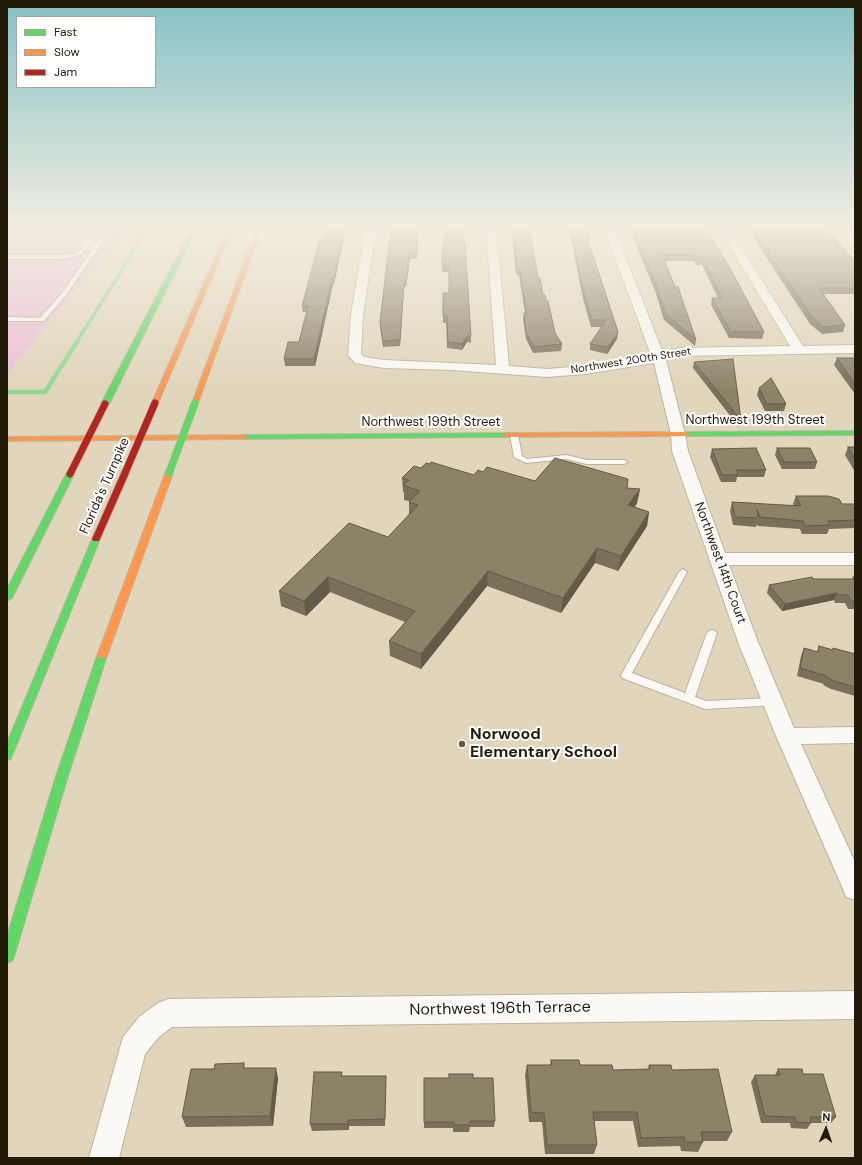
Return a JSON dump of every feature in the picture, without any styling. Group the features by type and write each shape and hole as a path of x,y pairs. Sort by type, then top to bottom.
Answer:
{"main road":[{"path":"7,598 166,282"},
{"name":"Florida's Turnpike","path":"7,756 78,580 208,282"},
{"path":"7,957 62,776 105,647 239,282"},
{"name":"Northwest 199th Street","path":"7,438 855,433"}],"street":[{"name":"Northwest 200th Street","path":"362,282 357,315 354,356 360,360 384,364 452,366 547,373 585,370 659,358 679,352 855,349"},
{"path":"496,282 503,370"},
{"name":"Northwest 14th Court","path":"630,282 659,358 678,434 680,451 748,642 787,736 855,889"},
{"path":"757,282 799,350"},
{"path":"719,559 855,559"},
{"path":"787,736 855,735"},
{"name":"Northwest 196th Terrace","path":"104,1158 133,1047 149,1027 168,1013 855,1005"}],"lane":[{"path":"7,319 42,320 72,282"},
{"path":"514,435 518,457 526,461 566,457 587,462 624,462"},
{"path":"683,572 626,675 705,705 773,702"},
{"path":"689,698 712,633"}],"shaded area":[{"path":"7,282 82,282 9,372 7,372"}],"building":[{"path":"308,282 331,282 314,359 284,359 288,342 299,342 308,306 302,306"},
{"path":"385,282 404,282 400,340 383,341 380,322"},
{"path":"449,282 468,282 471,336 467,336 462,344 448,342 447,316 443,316 443,293 449,293"},
{"path":"522,282 541,282 543,295 545,295 546,301 548,301 555,333 562,344 534,347 526,333 524,313 526,313"},
{"path":"582,282 602,282 618,332 608,347 590,344 606,320 592,320"},
{"path":"655,282 673,282 675,287 678,287 696,340 665,313"},
{"path":"714,282 738,282 764,332 731,332 712,298 722,298"},
{"path":"789,282 855,282 855,288 819,288 845,325 824,327 812,317"},
{"path":"837,358 855,358 855,384"},
{"path":"733,359 741,420 694,362"},
{"path":"771,378 786,404 767,404 759,388"},
{"path":"848,447 855,447 855,459"},
{"path":"756,448 766,470 736,470 738,475 722,475 712,449"},
{"path":"777,448 810,448 817,462 784,462"},
{"path":"555,458 628,479 627,488 640,489 628,505 649,512 621,556 597,548 563,598 488,571 421,654 389,641 415,611 328,577 304,601 279,591 349,523 388,537 418,505 409,502 420,491 403,485 409,480 402,478 414,466 421,468 426,463 430,464 431,462 474,475 478,470 483,472 487,467 535,481"},
{"path":"796,496 828,496 839,499 842,504 855,504 855,520 828,521 830,525 805,526 803,521 760,517 757,509 758,518 735,517 732,502 801,506"},
{"path":"855,576 855,601 851,601 848,595 838,595 837,593 785,604 769,585 812,577 814,579 854,579 853,577"},
{"path":"819,646 855,654 855,687 834,681 826,677 827,676 800,668 804,648 818,652"},
{"path":"551,1060 579,1060 580,1065 612,1065 613,1070 650,1069 649,1065 671,1065 672,1070 718,1069 732,1132 701,1132 703,1142 685,1142 684,1137 641,1138 637,1112 593,1112 597,1145 547,1145 544,1113 531,1112 527,1065 552,1065"},
{"path":"244,1063 244,1068 276,1068 270,1116 182,1117 191,1069 214,1069 215,1064"},
{"path":"778,1069 802,1069 803,1074 823,1074 836,1117 810,1117 811,1123 796,1122 795,1117 765,1116 755,1075 780,1075"},
{"path":"314,1072 342,1072 341,1076 386,1076 385,1119 348,1120 348,1124 310,1124"},
{"path":"449,1074 473,1074 473,1078 493,1078 495,1121 470,1121 470,1125 454,1125 453,1122 424,1122 424,1078 449,1078"}],"waterway":[{"path":"76,343 114,282"},
{"path":"7,392 45,392 77,342"}],"traffic: fast":[{"path":"105,404 167,282"},
{"path":"169,473 195,403"},
{"path":"685,434 855,433"},
{"path":"243,437 506,435"},
{"path":"7,598 70,474"},
{"path":"7,756 96,539"},
{"path":"7,957 62,776 102,656"}],"traffic: slow":[{"path":"155,403 207,282"},
{"path":"195,403 240,282"},
{"path":"506,435 685,434"},
{"path":"7,439 243,437"},
{"path":"102,656 169,473"}],"traffic: jam":[{"path":"125,473 155,403"},
{"path":"70,474 105,404"},
{"path":"96,539 125,473"}],"place":[{"name":"Norwood Elementary School","path":"462,744"}]}
